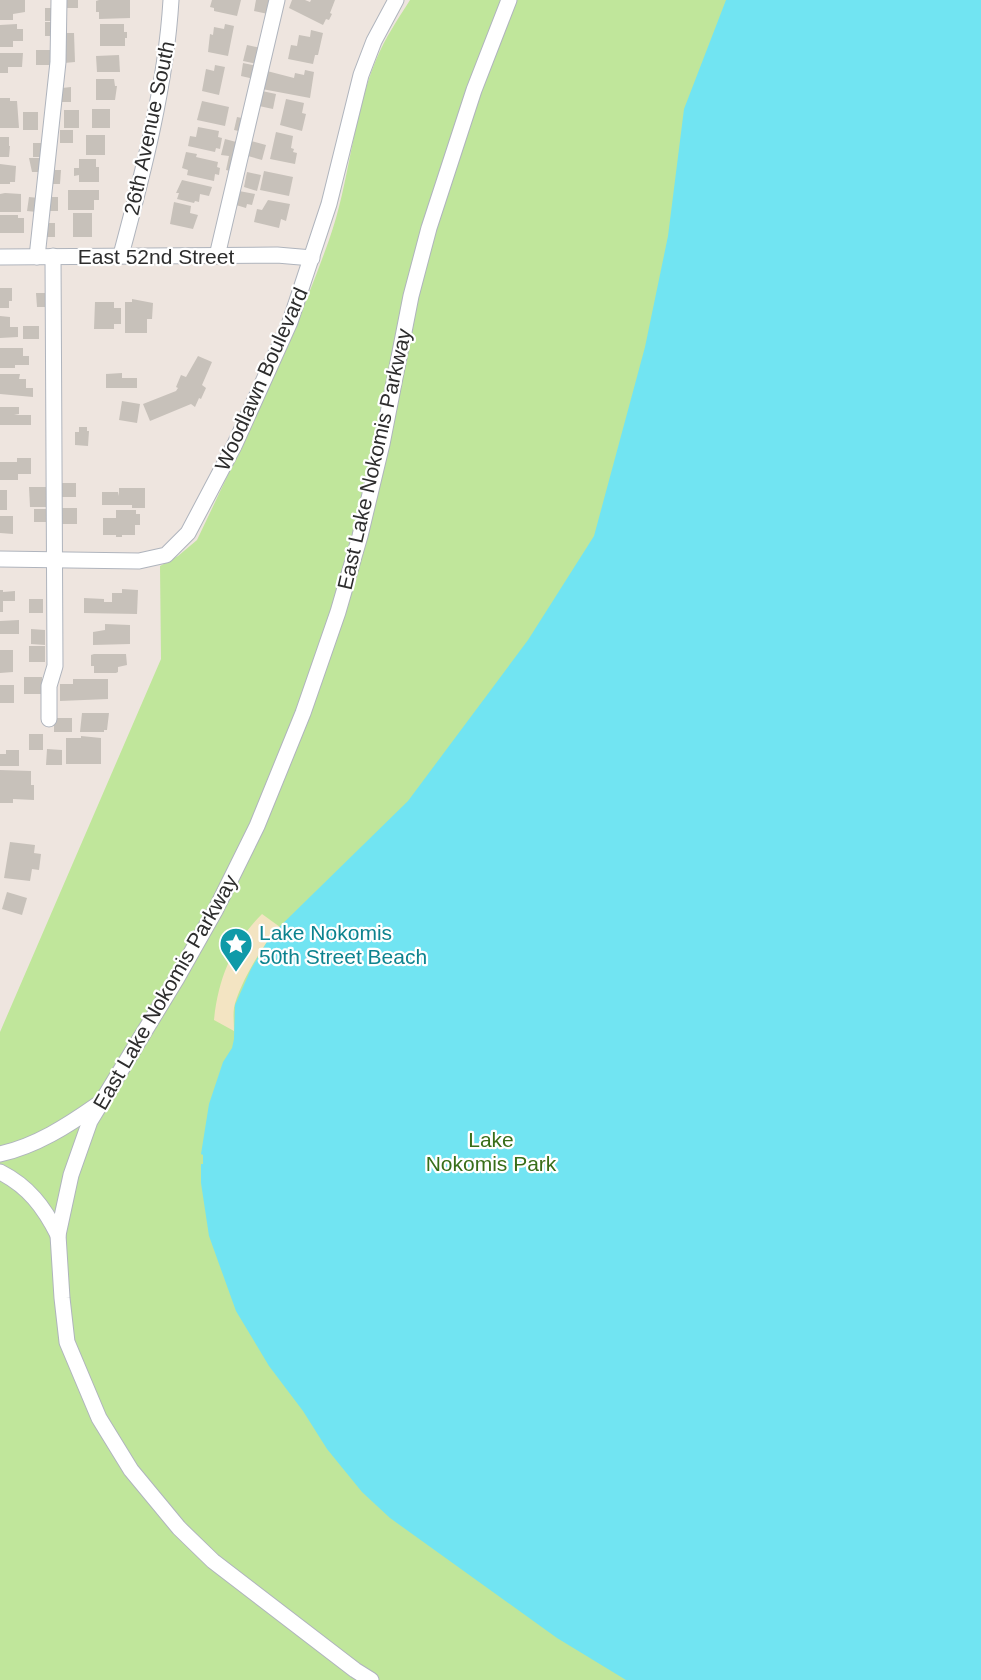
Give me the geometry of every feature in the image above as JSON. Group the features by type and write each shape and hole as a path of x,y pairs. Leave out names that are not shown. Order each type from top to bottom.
{"street":[{"path":"37,257 57,72 59,0"},
{"name":"26th Avenue South","path":"121,255 161,81 169,33 171,0"},
{"path":"217,256 277,0"},
{"name":"Woodlawn Boulevard","path":"0,560 139,561 165,555 182,541 198,517 290,322 329,204 361,75 374,41 396,0"},
{"name":"East Lake Nokomis Parkway","path":"371,1680 213,1561 179,1528 131,1470 99,1418 67,1342 58,1234 77,1154 87,1127 99,1103 211,919 247,846 294,736 332,629 358,543 382,444 413,287 433,213 474,90 509,0"},
{"name":"East 52nd Street","path":"0,257 277,255 312,258"},
{"path":"49,719 49,686 56,666 53,256"},
{"path":"0,1154 20,1149 47,1136 99,1103"},
{"path":"0,1172 32,1194 58,1234"}],"green space":[{"name":"Lake Nokomis Park","path":"410,0 981,0 981,1680 0,1680 0,1032 161,659 160,566 178,556 197,540 283,355 315,279 336,218 368,82 383,44"}],"sand":[{"name":"Lake Nokomis 50th Street Beach","path":"262,914 280,927 259,953 236,999 234,1031 214,1020 219,990 235,949"}],"water":[{"name":"Lake Nokomis Park","path":"726,0 981,0 981,1680 626,1680 557,1638 390,1518 362,1492 327,1449 303,1411 269,1366 236,1311 209,1236 201,1183 203,1155 201,1154 209,1104 223,1062 232,1048 235,1005 251,969 271,935 408,801 528,640 594,536 645,347 668,236 684,109"}],"building":[{"path":"0,0 25,0 25,12 13,14 13,20 0,20"},
{"path":"64,0 78,0 78,8 64,8"},
{"path":"130,0 130,18 99,19 99,12 96,12 96,1"},
{"path":"212,0 241,0 237,16 214,11 214,8 210,7"},
{"path":"256,0 271,0 268,14 254,11"},
{"path":"292,0 310,2 311,0 335,0 330,13 332,14 323,25 289,8"},
{"path":"45,8 54,8 54,21 45,21"},
{"path":"45,22 54,22 54,36 45,36"},
{"path":"17,24 17,29 23,29 23,41 13,41 13,47 0,47 0,25"},
{"path":"100,24 124,24 124,32 127,32 125,46 100,46"},
{"path":"225,24 234,26 228,56 208,52 210,34 213,35 214,27 224,29"},
{"path":"311,30 323,33 318,55 315,55 313,64 288,59 291,45 297,46 299,35 310,37"},
{"path":"63,33 74,33 75,62 64,63"},
{"path":"247,45 261,48 257,64 243,61"},
{"path":"36,50 54,50 54,65 36,65"},
{"path":"0,53 23,53 22,67 8,67 8,73 0,73"},
{"path":"119,55 120,72 97,72 96,56"},
{"path":"243,63 257,66 254,79 241,76"},
{"path":"215,65 225,67 219,95 202,91 206,69 214,71"},
{"path":"305,70 314,72 310,98 262,89 267,71 294,78 295,73 304,75"},
{"path":"96,79 114,79 115,86 117,86 115,100 96,100"},
{"path":"71,87 71,102 62,102 62,88"},
{"path":"262,91 276,94 273,109 259,106"},
{"path":"0,98 17,101 19,128 0,128"},
{"path":"286,99 304,103 302,113 306,114 302,131 280,125"},
{"path":"202,101 229,107 225,126 197,120"},
{"path":"92,109 110,109 110,128 92,128"},
{"path":"64,110 79,110 79,128 64,128"},
{"path":"23,112 38,112 38,130 23,130"},
{"path":"237,117 246,119 243,132 234,130"},
{"path":"198,127 219,131 218,137 222,138 220,149 216,148 215,152 188,146 190,136 196,137"},
{"path":"60,130 73,130 73,143 60,143"},
{"path":"276,132 293,136 291,148 297,153 295,164 270,159"},
{"path":"86,135 105,135 105,155 86,155"},
{"path":"0,137 9,137 9,157 0,157"},
{"path":"225,139 240,143 235,172 226,170 229,156 221,155"},
{"path":"251,141 266,145 262,160 248,156"},
{"path":"33,143 43,143 43,157 33,157"},
{"path":"186,152 218,162 219,175 215,174 214,181 187,175 188,170 182,168"},
{"path":"29,158 42,158 42,172 32,172"},
{"path":"79,159 96,159 96,167 99,167 99,182 79,182 79,175 74,176 74,168 79,168"},
{"path":"0,164 16,166 15,182 0,184"},
{"path":"52,170 61,170 60,184 52,184"},
{"path":"264,171 293,177 289,196 260,190"},
{"path":"247,172 261,175 257,191 244,187"},
{"path":"182,180 212,187 209,196 200,194 199,202 194,203 177,199 179,193 176,193"},
{"path":"68,190 99,190 99,200 94,200 94,210 68,210"},
{"path":"239,191 255,194 252,205 247,204 246,208 236,205"},
{"path":"0,194 21,194 21,212 0,212"},
{"path":"29,197 39,198 37,212 27,211"},
{"path":"49,197 58,197 58,211 49,211"},
{"path":"268,200 290,204 286,221 281,219 279,228 254,222 257,209 262,210"},
{"path":"174,202 191,206 190,213 198,215 193,229 170,224"},
{"path":"73,213 92,213 92,237 73,237"},
{"path":"0,215 18,215 18,218 24,218 24,233 0,233"},
{"path":"46,223 55,223 55,237 45,237"},
{"path":"0,288 12,288 12,301 9,301 9,308 0,308"},
{"path":"36,293 50,293 50,307 37,307"},
{"path":"132,299 153,303 152,319 147,319 147,333 125,333 125,302 132,302"},
{"path":"95,302 114,302 114,308 121,308 121,324 114,324 114,329 94,329"},
{"path":"0,316 10,317 10,327 18,327 18,337 0,338"},
{"path":"23,326 39,326 39,339 23,339"},
{"path":"0,348 23,348 23,356 29,356 29,365 0,368"},
{"path":"198,356 212,362 202,385 206,388 201,399 199,398 195,407 191,404 150,421 143,404 176,391 181,375 186,377"},
{"path":"122,373 122,378 137,378 137,388 106,388 106,374"},
{"path":"0,374 20,374 19,379 26,379 26,388 33,388 33,397 0,394"},
{"path":"122,401 140,404 137,423 119,420"},
{"path":"0,407 19,407 19,414 14,415 31,415 31,425 0,425"},
{"path":"79,427 87,427 89,431 88,446 75,445 75,432 79,432"},
{"path":"17,458 31,458 31,474 18,474 18,480 0,480 0,462 17,462"},
{"path":"61,483 76,483 76,497 61,497"},
{"path":"29,487 48,487 48,507 30,507"},
{"path":"119,488 145,488 145,508 132,508 132,505 102,505 102,492 118,492 119,496"},
{"path":"0,490 7,490 7,510 0,510"},
{"path":"61,508 77,508 77,524 61,524"},
{"path":"34,509 46,509 47,522 34,522"},
{"path":"116,510 136,510 136,514 140,514 140,525 135,525 135,535 116,537 116,535 103,535 103,518 116,518"},
{"path":"0,516 13,516 13,534 0,533"},
{"path":"122,589 138,590 137,614 84,613 84,598 104,599 104,602 112,602 112,593 122,593"},
{"path":"0,590 15,591 15,601 3,601 3,612 0,612"},
{"path":"29,599 43,599 43,613 29,613"},
{"path":"19,620 19,634 0,634 0,621"},
{"path":"105,624 130,625 130,644 93,645 93,632 105,630"},
{"path":"31,629 45,630 45,645 31,644"},
{"path":"29,646 45,646 45,662 29,662"},
{"path":"0,650 13,650 13,672 0,673"},
{"path":"126,654 127,665 118,667 116,673 94,673 94,666 91,666 91,655"},
{"path":"24,677 42,677 42,694 24,694"},
{"path":"73,679 108,679 108,699 60,701 60,684 73,684"},
{"path":"0,685 14,685 14,703 0,703"},
{"path":"82,713 109,713 107,730 80,732"},
{"path":"54,718 72,718 72,732 54,732"},
{"path":"29,734 43,734 43,750 29,750"},
{"path":"81,736 101,738 101,764 66,764 66,738 81,738"},
{"path":"47,749 62,750 62,765 46,765"},
{"path":"6,750 19,750 19,766 0,766 0,754 6,754"},
{"path":"0,770 31,771 34,800 13,799 13,803 0,803"},
{"path":"10,842 35,845 34,853 41,854 39,870 32,869 30,881 4,878"},
{"path":"7,892 27,898 22,915 2,909"}],"place":[{"name":"Lake Nokomis 50th Street Beach","path":"236,973"}]}
